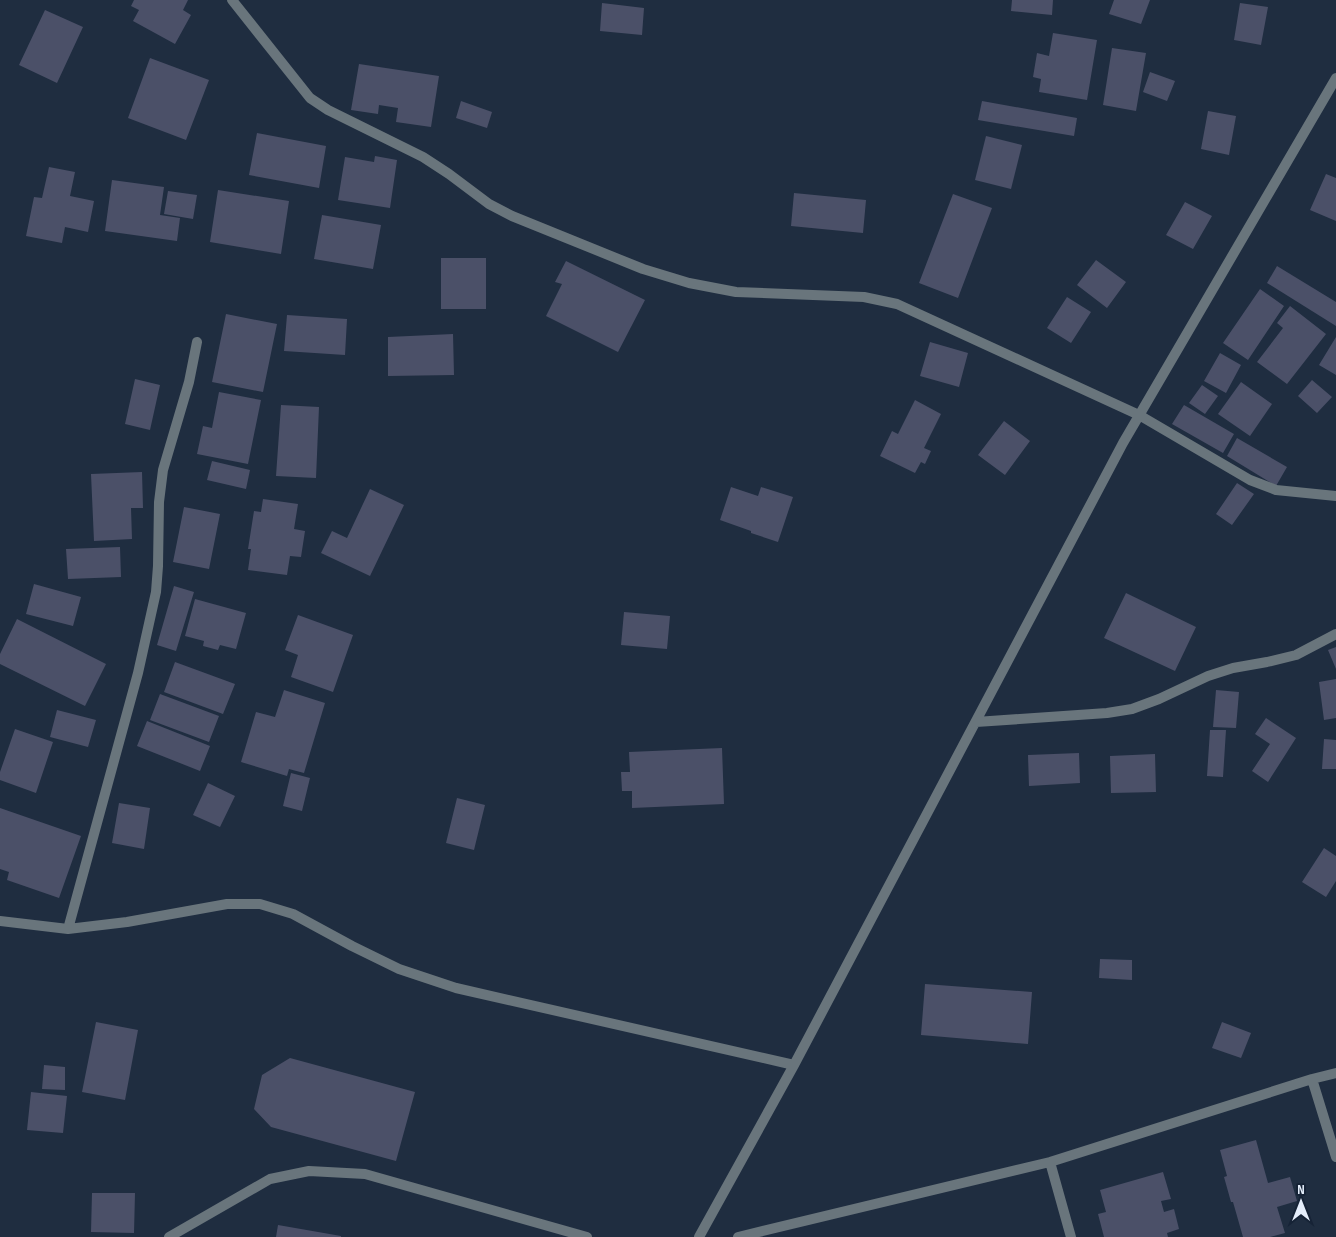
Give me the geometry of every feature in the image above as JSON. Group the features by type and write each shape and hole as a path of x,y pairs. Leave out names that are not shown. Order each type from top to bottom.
{"street":[{"path":"232,0 310,98 328,110 423,157 489,204 512,216 643,269 689,283 736,292 864,297 897,304 1139,415 1250,480 1276,490 1336,496"},
{"path":"699,1237 794,1065 1139,415 1336,78"},
{"path":"68,928 138,673 156,592 162,470 189,382 197,342"},
{"path":"976,722 1107,713 1132,709 1159,699 1208,676 1232,668 1296,655 1336,634"},
{"path":"0,921 68,928 127,922 227,904 260,904 292,914 400,969 456,988 794,1065"},
{"path":"738,1237 1050,1162 1336,1073"},
{"path":"1312,1079 1336,1157"},
{"path":"1050,1162 1071,1237"},
{"path":"169,1237 270,1180 309,1171 365,1174 587,1237"}],"building":[{"path":"134,0 188,0 183,10 191,15 175,44 133,21 139,10 131,6"},
{"path":"1012,0 1053,0 1052,15 1011,11"},
{"path":"1114,0 1150,0 1141,24 1109,14"},
{"path":"602,3 644,8 642,35 600,31"},
{"path":"1240,3 1268,7 1261,45 1234,40"},
{"path":"45,10 83,27 57,83 19,65"},
{"path":"1053,33 1097,40 1087,100 1039,92 1041,79 1033,77 1037,53 1049,56"},
{"path":"1112,48 1146,53 1136,111 1103,105"},
{"path":"150,58 209,80 186,140 128,118"},
{"path":"359,64 439,76 431,127 396,122 398,108 379,105 378,114 351,110"},
{"path":"1150,72 1175,81 1167,101 1143,92"},
{"path":"461,101 492,112 487,128 456,118"},
{"path":"982,101 1077,118 1074,136 978,120"},
{"path":"1208,111 1236,116 1229,155 1201,149"},
{"path":"257,133 326,146 319,188 249,175"},
{"path":"986,136 1022,145 1011,189 975,180"},
{"path":"375,156 397,160 390,208 338,200 345,157 374,162"},
{"path":"49,167 75,172 70,196 94,201 88,232 65,227 62,243 26,236 34,197 42,198"},
{"path":"1326,174 1336,178 1336,221 1310,210"},
{"path":"112,180 164,187 160,215 180,218 177,241 105,231"},
{"path":"218,190 289,201 281,254 210,242"},
{"path":"168,191 197,195 193,219 164,214"},
{"path":"794,193 866,200 863,233 791,226"},
{"path":"953,194 992,208 958,298 919,283"},
{"path":"1185,202 1212,216 1193,249 1166,235"},
{"path":"322,215 381,225 373,269 314,259"},
{"path":"441,258 486,258 486,309 441,309"},
{"path":"1096,260 1126,282 1107,308 1077,285"},
{"path":"566,261 645,300 618,352 546,316 562,284 555,282"},
{"path":"1277,266 1336,302 1336,326 1267,283"},
{"path":"1260,289 1284,306 1248,360 1223,343"},
{"path":"1067,297 1091,312 1071,343 1047,328"},
{"path":"1290,306 1326,334 1287,384 1257,362 1283,328 1277,323"},
{"path":"226,314 277,324 263,392 212,382"},
{"path":"287,315 347,319 345,355 284,351"},
{"path":"453,334 454,375 388,376 388,337"},
{"path":"1336,337 1336,375 1319,365"},
{"path":"930,342 968,353 959,387 920,376"},
{"path":"1220,353 1241,365 1226,393 1204,381"},
{"path":"135,379 160,385 150,430 125,424"},
{"path":"1312,380 1332,397 1317,413 1298,396"},
{"path":"1241,382 1272,404 1250,436 1218,414"},
{"path":"1202,385 1218,396 1205,414 1189,403"},
{"path":"219,392 261,400 248,464 197,454 203,426 212,428"},
{"path":"915,400 941,414 924,448 931,451 925,464 921,462 915,473 880,456 892,431 898,434"},
{"path":"281,405 319,407 316,478 276,476"},
{"path":"1184,405 1234,434 1223,453 1172,424"},
{"path":"1004,421 1030,441 1005,475 978,455"},
{"path":"1237,438 1287,467 1276,486 1227,456"},
{"path":"212,461 250,470 246,489 207,480"},
{"path":"142,472 143,508 131,508 132,539 94,541 91,474"},
{"path":"1237,483 1254,494 1232,525 1216,514"},
{"path":"731,487 758,496 761,487 793,497 778,542 720,520"},
{"path":"370,489 404,505 370,576 321,553 332,531 347,538"},
{"path":"263,499 298,504 294,529 305,531 301,557 290,556 287,575 248,570 251,549 248,549 254,511 261,512"},
{"path":"184,507 220,514 209,569 173,562"},
{"path":"120,547 121,577 68,579 66,549"},
{"path":"34,584 81,597 73,626 26,614"},
{"path":"174,586 194,592 176,651 157,645"},
{"path":"1126,593 1196,627 1175,671 1104,638"},
{"path":"195,599 246,613 236,649 220,645 218,650 203,646 204,641 185,636"},
{"path":"624,612 670,616 667,649 621,645"},
{"path":"298,615 353,635 333,692 291,677 298,655 285,650"},
{"path":"17,619 106,664 85,706 0,664 0,654"},
{"path":"1336,647 1336,669 1328,650"},
{"path":"175,662 235,684 223,714 164,692"},
{"path":"1336,679 1336,718 1324,720 1319,682"},
{"path":"284,690 325,703 304,773 289,769 287,776 241,762 256,712 275,717"},
{"path":"1216,690 1239,692 1236,728 1213,727"},
{"path":"160,694 219,716 209,742 150,720"},
{"path":"57,710 96,720 88,747 50,737"},
{"path":"1266,718 1296,738 1268,782 1252,771 1270,744 1255,734"},
{"path":"147,721 210,746 200,771 137,746"},
{"path":"15,729 53,742 36,793 0,780 0,772"},
{"path":"1210,730 1226,730 1223,777 1207,776"},
{"path":"1324,739 1336,740 1336,769 1322,769"},
{"path":"722,748 724,804 632,808 632,791 622,791 621,772 630,772 629,752"},
{"path":"1079,753 1080,783 1029,786 1028,755"},
{"path":"1155,754 1156,792 1111,793 1110,756"},
{"path":"291,773 310,778 302,811 283,806"},
{"path":"208,783 235,796 220,827 193,815"},
{"path":"457,798 485,805 474,850 446,843"},
{"path":"119,803 150,808 144,849 112,843"},
{"path":"0,808 81,836 59,898 7,880 9,872 0,869"},
{"path":"1324,848 1336,856 1336,881 1326,897 1302,882"},
{"path":"1100,959 1132,960 1132,980 1099,978"},
{"path":"925,984 1032,992 1028,1044 921,1035"},
{"path":"96,1022 138,1030 125,1100 82,1092"},
{"path":"1222,1022 1251,1033 1241,1058 1212,1048"},
{"path":"290,1058 415,1092 396,1161 271,1127 254,1109 262,1075"},
{"path":"44,1065 65,1067 65,1090 42,1089"},
{"path":"31,1092 67,1096 63,1133 27,1130"},
{"path":"1256,1140 1268,1183 1290,1177 1297,1201 1277,1207 1285,1233 1270,1237 1243,1237 1224,1177 1227,1176 1220,1150"},
{"path":"1163,1172 1171,1199 1161,1201 1164,1212 1174,1209 1179,1229 1167,1233 1168,1237 1104,1237 1098,1214 1106,1212 1100,1190"},
{"path":"92,1193 135,1193 134,1233 91,1232"},
{"path":"278,1225 341,1236 341,1237 276,1237"}]}
